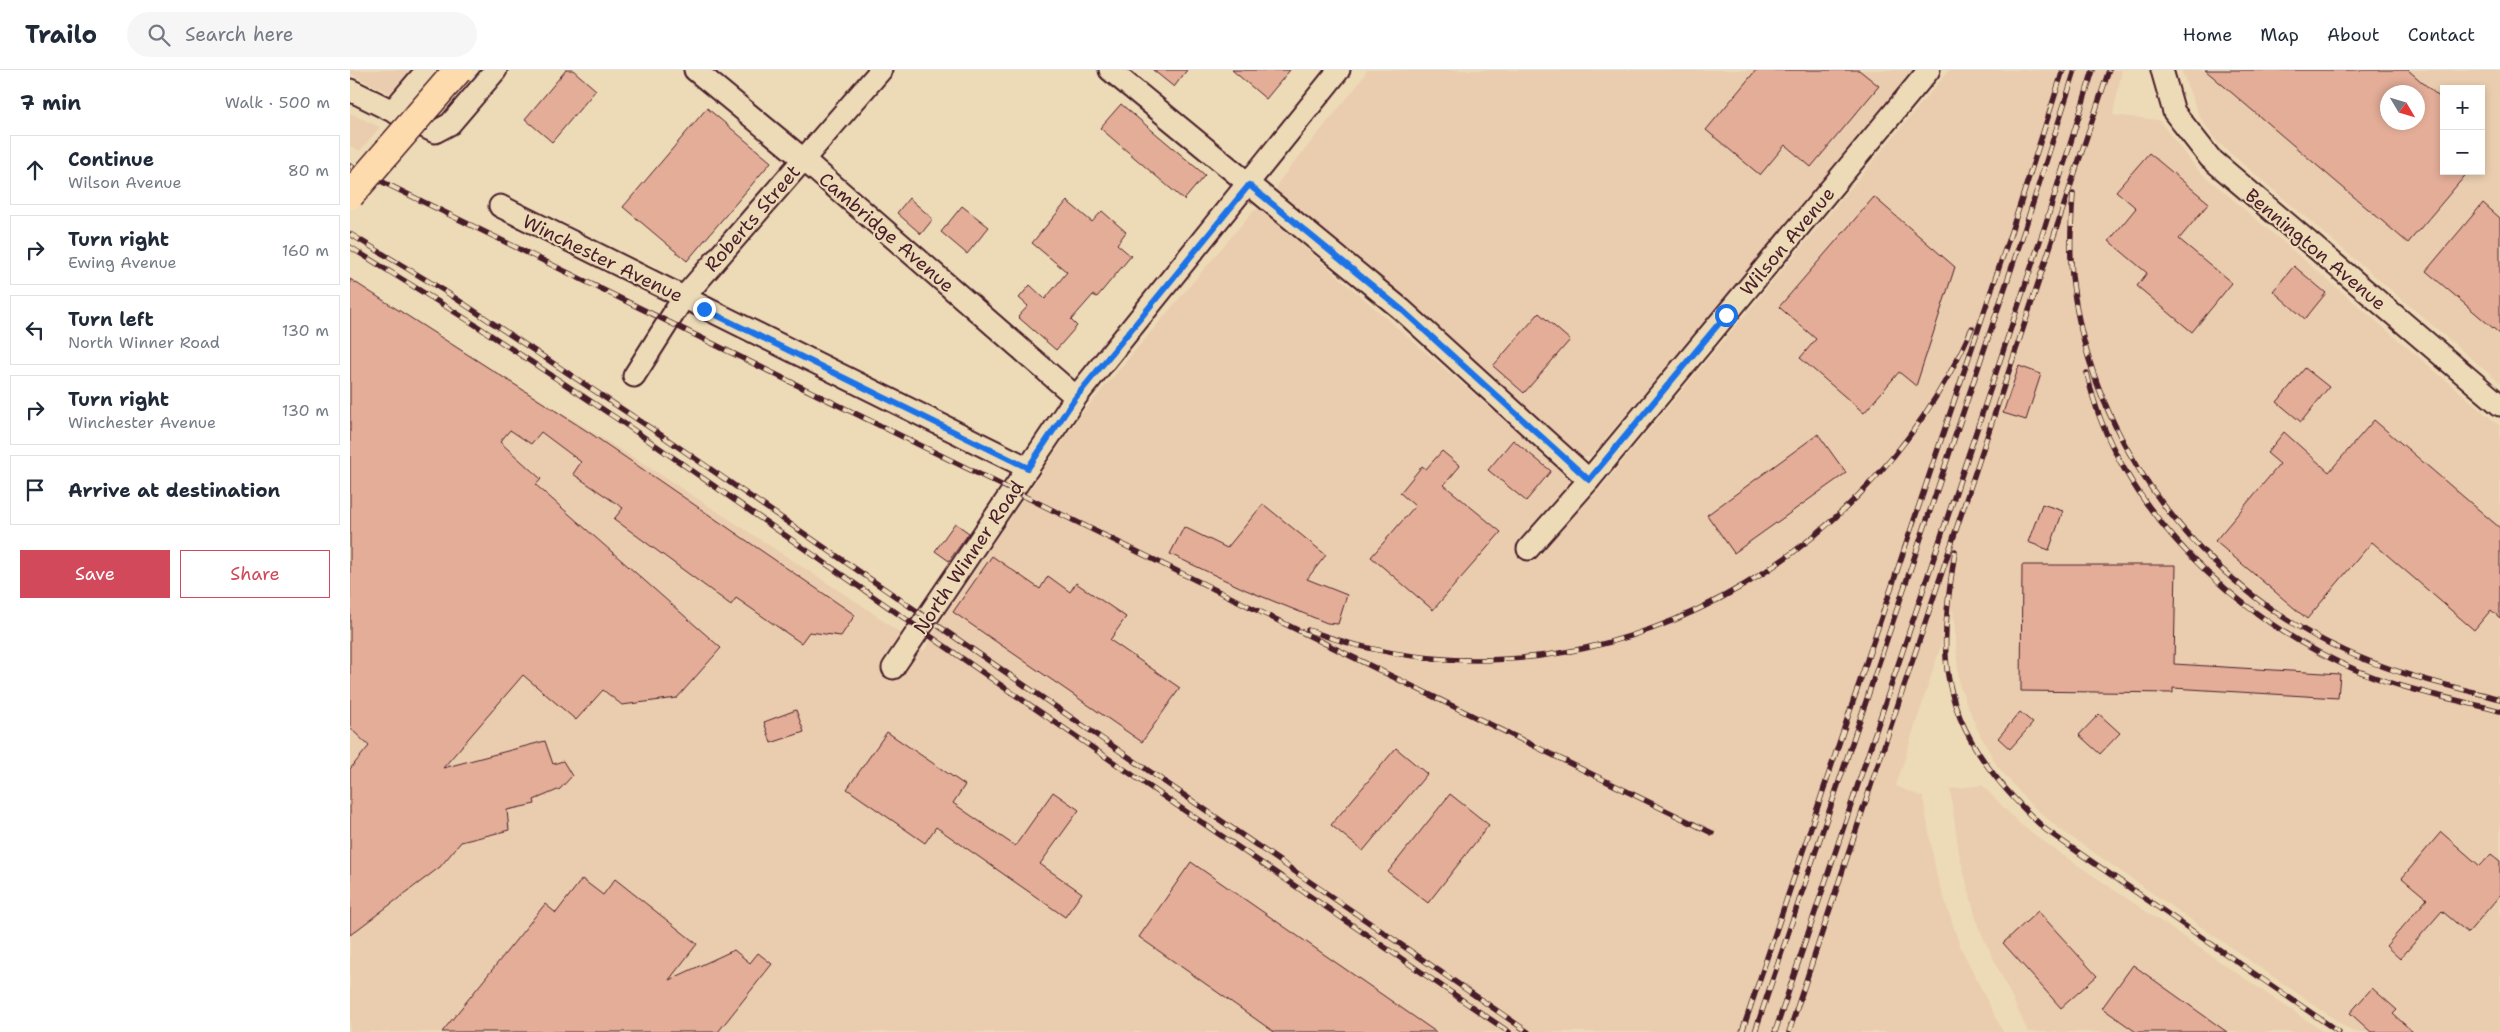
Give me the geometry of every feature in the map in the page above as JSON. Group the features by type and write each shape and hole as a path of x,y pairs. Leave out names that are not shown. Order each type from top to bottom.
{"main road":[{"path":"350,195 458,70"}],"street":[{"path":"392,110 427,70"},
{"path":"350,90 435,132 450,124 496,70"},
{"name":"Cambridge Avenue","path":"695,70 803,159 1076,397"},
{"name":"Roberts Street","path":"634,376 684,297 881,70"},
{"path":"1110,70 1401,309 1589,480"},
{"name":"North Winner Road","path":"894,668 1076,397 1249,185 1339,70"},
{"name":"Wilson Avenue","path":"1528,548 1589,480 1929,70"},
{"name":"Bennington Avenue","path":"2162,70 2174,112 2210,158 2500,405"},
{"name":"Winchester Avenue","path":"500,206 1028,468"}],"shaded area":[{"path":"350,70 414,70 398,89 389,93 350,74"},
{"path":"1367,70 1917,70 1590,457 1583,457 1280,197 1276,191 1279,181 1357,86"},
{"path":"1949,70 2122,70 2113,115 2159,120 2197,169 2500,426 2500,1032 2353,1032 2058,828 2029,803 1997,766 1978,731 1959,685 1953,608 1896,786 1923,797 1936,873 1960,946 2003,1032 350,1032 350,280 658,473 869,610 924,651 945,614 1079,417 1253,211 1259,209 1265,213 1593,497"},
{"path":"2181,70 2500,70 2500,383 2216,141 2199,116"},
{"path":"350,113 380,127 360,151 350,146"},
{"path":"1982,785 2020,824 2057,851 2324,1032 2028,1032 1978,926 1959,854 1950,789"}],"building":[{"path":"566,70 573,70 596,90 552,142 525,119"},
{"path":"1153,70 1187,70 1174,87"},
{"path":"1232,70 1290,70 1266,99"},
{"path":"1756,70 1859,70 1879,86 1811,167 1785,145 1760,175 1706,130"},
{"path":"2205,70 2408,70 2440,98 2440,175 2466,175 2408,243"},
{"path":"1121,104 1205,175 1184,200 1100,128"},
{"path":"707,108 771,162 687,261 623,207"},
{"path":"2149,153 2209,203 2179,239 2232,283 2192,332 2137,286 2147,273 2109,241 2136,208 2116,191"},
{"path":"1874,197 1955,267 1916,386 1899,372 1864,413 1800,358 1816,339 1779,307"},
{"path":"909,198 933,219 921,234 897,213"},
{"path":"1067,201 1092,222 1102,211 1126,232 1117,244 1131,256 1097,297 1093,295 1071,320 1077,326 1056,350 1018,317 1028,306 1019,298 1030,285 1045,299 1067,272 1032,243"},
{"path":"2483,203 2500,218 2500,334 2426,271"},
{"path":"962,206 989,227 967,254 941,232"},
{"path":"2294,266 2326,293 2305,319 2273,291"},
{"path":"350,279 587,431 855,615 841,636 809,632 801,643 736,598 731,605 614,519 623,508 573,474 581,462 541,432 531,444 510,430 500,442 541,479 536,485 721,648 677,698 622,705 603,690 576,720 523,675 443,768 545,741 553,764 563,761 572,776 560,789 534,800 535,804 507,810 509,830 461,842 440,867 350,935 350,769 369,746 350,728"},
{"path":"1539,313 1570,340 1524,393 1493,366"},
{"path":"2019,366 2041,374 2026,420 2003,413"},
{"path":"2305,368 2329,387 2301,422 2277,402"},
{"path":"2374,420 2500,528 2500,618 2491,610 2474,630 2372,542 2307,619 2215,541 2280,464 2267,453 2284,432 2329,472"},
{"path":"1818,434 1846,473 1734,553 1707,515"},
{"path":"1513,440 1551,471 1526,501 1488,470"},
{"path":"1442,451 1460,466 1444,485 1501,532 1433,610 1371,557 1415,506 1400,493 1422,466 1426,469"},
{"path":"1263,504 1326,555 1307,579 1347,595 1338,624 1327,623 1246,590 1170,554 1184,527 1227,548"},
{"path":"2042,504 2063,511 2049,550 2028,542"},
{"path":"955,523 969,533 949,561 935,551"},
{"path":"992,556 1040,589 1048,576 1070,592 1076,583 1126,617 1110,640 1180,688 1142,742 953,612"},
{"path":"2022,565 2176,565 2174,664 2340,674 2338,698 2173,688 2173,693 2021,691"},
{"path":"796,710 804,732 771,743 764,722"},
{"path":"2020,712 2033,723 2010,749 1998,738"},
{"path":"2099,714 2120,733 2100,754 2079,735"},
{"path":"887,732 965,785 953,803 1015,846 1053,792 1079,810 1040,864 1082,893 1065,917 936,827 925,843 847,789"},
{"path":"1396,748 1427,774 1363,851 1331,825"},
{"path":"1450,794 1489,825 1428,903 1388,872"},
{"path":"2441,832 2480,866 2491,854 2500,861 2500,895 2468,933 2442,911 2400,959 2386,946 2427,899 2402,878"},
{"path":"1191,862 1436,1032 1274,1032 1139,937"},
{"path":"582,879 603,895 615,879 697,944 669,980 734,950 750,963 758,953 772,964 718,1032 442,1032 545,904 556,913"},
{"path":"2038,911 2097,976 2061,1008 2003,943"},
{"path":"2133,965 2227,1032 2136,1032 2102,1008"},
{"path":"2372,988 2397,1010 2393,1014 2413,1032 2371,1032 2350,1013"}],"railway":[{"path":"1742,1032 2019,208 2063,70"},
{"path":"1755,1032 2025,228 2075,70"},
{"path":"1775,1032 2045,226 2093,70"},
{"path":"1789,1032 2109,70"},
{"path":"350,166 1712,833"},
{"path":"2073,194 2071,228 2073,284 2084,342 2103,399 2129,452 2162,502 2200,548 2244,588 2292,623 2345,651 2402,673 2500,699"},
{"path":"350,234 443,290 661,435 1528,1032"},
{"path":"350,247 474,324 622,422 1005,688 1509,1032"},
{"path":"1308,630 1408,655 1508,659 1605,643 1698,610 1783,559 1859,495 1923,417 1972,328"},
{"path":"2087,373 2102,422 2124,469 2153,513 2188,554 2228,591 2271,623 2315,650 2361,672 2412,689 2500,711"},
{"path":"1955,551 1946,630 1946,657 1949,683 1956,708 1966,731 1993,774 2046,830 2339,1032"}],"route":[{"path":"704,309 1028,468 1076,397 1249,185 1401,309 1589,480 1726,315"}]}
